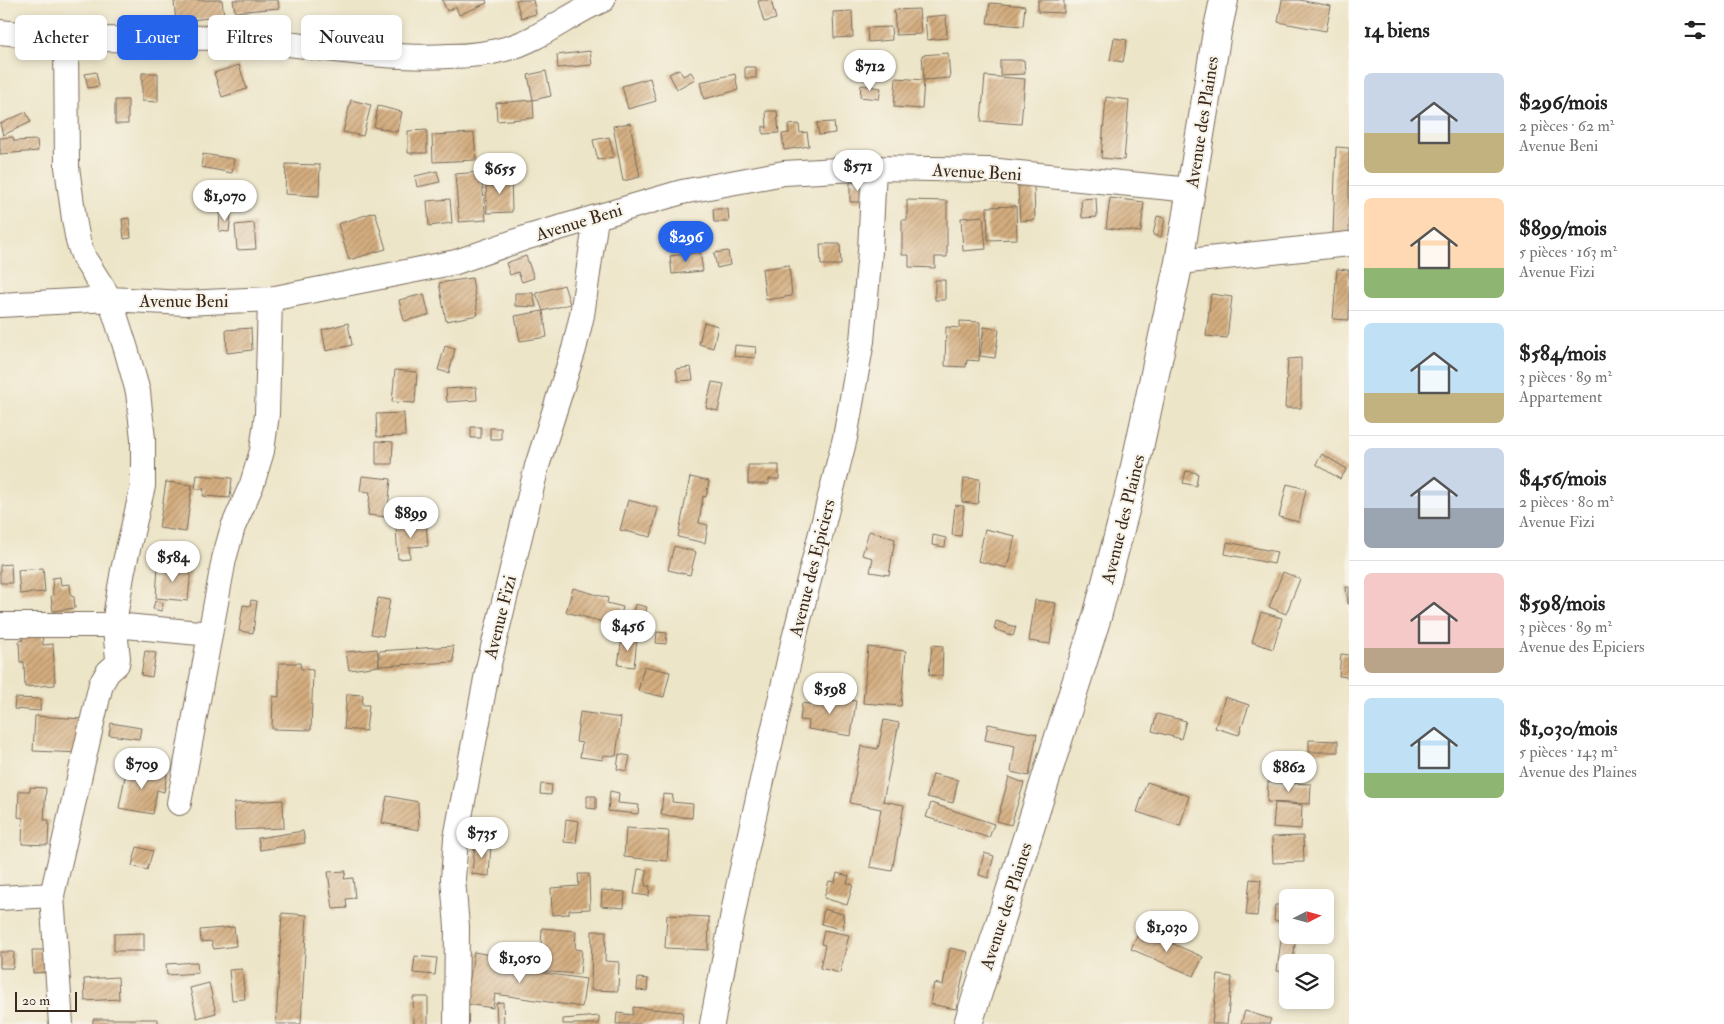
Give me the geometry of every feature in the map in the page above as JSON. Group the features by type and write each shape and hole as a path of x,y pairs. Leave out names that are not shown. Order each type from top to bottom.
{"street":[{"path":"107,38 210,37 380,55 467,56 513,47 603,0"},
{"name":"Avenue des Plaines","path":"968,1024 1104,594 1147,415 1179,262 1224,0"},
{"path":"0,32 15,33"},
{"path":"61,1024 52,895 101,684 108,672 117,664 116,611 142,486 144,453 140,407 134,372 110,299 84,258 78,241 67,167 66,60"},
{"name":"Avenue Beni","path":"0,305 110,299 185,303 270,298 456,262 528,237 682,192 784,173 874,168 989,170 1191,190"},
{"name":"Avenue des Epiciers","path":"712,1024 738,887 793,643 845,438 862,341 870,251 874,168"},
{"name":"Avenue Fizi","path":"456,1024 456,926 453,879 456,838 488,668 537,466 574,349 582,315 596,218"},
{"path":"1179,262 1349,244"},
{"path":"179,803 224,559 233,527 252,484 262,451 268,414 270,298"},
{"path":"0,625 115,625 210,634"},
{"path":"0,898 52,895"}],"building":[{"path":"222,0 224,15 208,15 208,18 198,19 198,15 175,15 174,2"},
{"path":"233,0 278,0 279,8 235,12"},
{"path":"442,0 486,0 487,3 459,15 456,7 447,11"},
{"path":"516,0 533,0 536,14 521,18"},
{"path":"771,0 776,19 764,22 758,1"},
{"path":"1038,0 1064,0 1064,13 1038,12"},
{"path":"1282,0 1299,0 1331,6 1326,31 1278,22"},
{"path":"990,3 1025,6 1023,26 987,23"},
{"path":"919,9 921,34 896,35 894,10"},
{"path":"852,11 853,37 834,38 833,12"},
{"path":"946,15 947,38 927,40 925,17"},
{"path":"891,27 892,40 868,42 867,28"},
{"path":"1114,38 1127,40 1123,62 1110,60"},
{"path":"590,51 592,65 558,68 557,55"},
{"path":"948,53 950,78 924,80 922,55"},
{"path":"1000,60 1024,60 1025,74 1000,75"},
{"path":"239,65 247,89 222,97 214,73"},
{"path":"745,67 756,67 756,78 745,78"},
{"path":"679,69 683,76 691,72 695,79 677,89 669,74"},
{"path":"546,71 551,96 533,100 528,75"},
{"path":"96,72 99,86 88,88 85,74"},
{"path":"142,73 158,73 158,102 142,101"},
{"path":"735,74 738,90 704,99 700,82"},
{"path":"985,76 1025,79 1021,124 981,121"},
{"path":"650,78 656,101 628,109 622,86"},
{"path":"896,78 924,80 922,109 894,107"},
{"path":"861,85 881,88 879,99 860,97"},
{"path":"1106,97 1129,100 1124,160 1101,158"},
{"path":"115,100 128,100 128,124 115,124"},
{"path":"351,100 371,105 363,136 343,132"},
{"path":"533,100 534,118 497,121 496,103"},
{"path":"378,106 402,112 397,132 374,127"},
{"path":"766,111 777,111 779,133 763,134 763,126 767,128"},
{"path":"26,112 31,122 3,135 0,124"},
{"path":"834,122 835,133 819,135 817,123"},
{"path":"630,123 640,177 623,181 613,126"},
{"path":"799,124 800,133 807,132 809,146 784,150 782,134 789,133 788,125"},
{"path":"427,130 427,153 408,153 408,131"},
{"path":"474,133 476,160 433,162 432,135"},
{"path":"13,137 14,141 37,140 38,151 0,154 0,138"},
{"path":"609,137 614,157 598,160 593,140"},
{"path":"1336,147 1349,148 1349,235 1333,234"},
{"path":"203,154 234,159 232,173 201,167"},
{"path":"286,164 320,165 319,196 285,194"},
{"path":"437,171 440,182 417,187 415,176"},
{"path":"481,172 486,220 459,222 455,174"},
{"path":"511,174 512,212 487,213 486,186 495,186 495,175"},
{"path":"850,182 867,183 866,202 850,202"},
{"path":"1034,185 1035,220 1020,221 1018,186"},
{"path":"1096,198 1097,217 1082,218 1081,199"},
{"path":"1110,198 1144,202 1141,232 1106,228"},
{"path":"450,199 452,223 429,226 427,201"},
{"path":"907,200 947,201 947,257 935,257 935,268 909,267 909,255 902,255 902,220 907,220"},
{"path":"1016,206 1017,239 988,240 987,207"},
{"path":"713,209 728,209 729,222 714,222"},
{"path":"220,212 231,213 229,232 219,231"},
{"path":"375,212 386,249 349,260 338,224"},
{"path":"983,216 986,249 963,251 961,218"},
{"path":"1157,216 1165,218 1161,237 1153,235"},
{"path":"129,218 131,238 124,239 122,219"},
{"path":"254,223 256,249 237,250 235,225"},
{"path":"820,244 840,244 841,265 821,265"},
{"path":"728,251 730,265 717,268 714,253"},
{"path":"700,252 703,271 672,274 670,256"},
{"path":"526,256 534,278 522,282 518,272 510,275 506,263"},
{"path":"789,265 792,296 766,300 762,269"},
{"path":"1337,269 1349,270 1349,320 1333,319"},
{"path":"472,278 478,315 446,321 439,283"},
{"path":"935,280 945,280 945,300 935,300"},
{"path":"564,285 570,304 543,311 536,293"},
{"path":"515,293 533,293 536,307 515,306"},
{"path":"424,294 429,315 404,321 399,300"},
{"path":"1211,294 1232,297 1227,338 1206,336"},
{"path":"543,311 547,337 520,341 515,316"},
{"path":"960,321 980,322 979,361 967,360 966,367 945,366 946,327 960,328"},
{"path":"704,322 718,326 713,348 699,344"},
{"path":"348,323 352,345 326,351 322,330"},
{"path":"984,327 999,329 995,358 980,356"},
{"path":"251,328 252,350 227,353 226,330"},
{"path":"735,345 756,347 755,358 734,356"},
{"path":"445,346 455,349 449,373 438,370"},
{"path":"1301,358 1301,408 1285,408 1288,359"},
{"path":"691,367 693,380 678,381 676,369"},
{"path":"395,370 417,372 415,403 392,402"},
{"path":"712,382 724,384 718,411 706,408"},
{"path":"476,387 477,400 447,402 446,389"},
{"path":"404,413 405,436 377,437 376,414"},
{"path":"471,427 481,427 481,438 471,438"},
{"path":"490,428 501,428 501,439 490,439"},
{"path":"376,441 393,442 392,464 376,464"},
{"path":"1322,454 1347,469 1340,479 1316,464"},
{"path":"748,465 779,465 779,479 769,479 769,484 748,484"},
{"path":"1186,471 1198,473 1196,486 1183,483"},
{"path":"197,475 232,478 230,498 203,496 204,489 195,489"},
{"path":"362,476 391,479 387,517 368,515 370,492 360,491"},
{"path":"690,477 709,481 706,497 703,496 699,523 708,525 705,543 678,537"},
{"path":"964,478 980,479 978,504 962,502"},
{"path":"166,482 192,485 186,532 159,528"},
{"path":"1287,484 1306,489 1299,522 1279,517"},
{"path":"628,500 658,508 651,537 620,530"},
{"path":"955,505 964,506 961,536 952,535"},
{"path":"426,524 428,546 409,547 410,558 398,559 396,527"},
{"path":"985,529 1015,536 1007,568 978,561"},
{"path":"869,531 895,539 889,575 870,572 873,558 862,555"},
{"path":"933,535 946,538 945,547 932,545"},
{"path":"1227,542 1277,552 1274,564 1225,554"},
{"path":"674,546 696,552 690,575 668,570"},
{"path":"11,564 12,583 0,583 0,565"},
{"path":"158,565 191,568 188,601 156,598"},
{"path":"43,568 45,592 20,594 18,570"},
{"path":"1283,572 1300,579 1286,614 1269,607"},
{"path":"60,577 61,585 70,584 75,608 53,611 51,596 53,595 52,578"},
{"path":"1346,587 1349,587 1349,604 1348,604"},
{"path":"573,588 608,598 607,603 623,607 618,626 566,612"},
{"path":"378,598 390,600 383,636 371,634"},
{"path":"251,600 257,601 253,633 239,631 243,605 250,606"},
{"path":"1035,600 1056,603 1050,644 1029,641"},
{"path":"155,601 163,603 162,611 153,609"},
{"path":"635,604 647,607 642,628 630,625"},
{"path":"1261,612 1282,618 1273,649 1252,642"},
{"path":"996,621 1016,627 1013,636 994,629"},
{"path":"42,629 43,645 53,644 55,685 25,687 24,662 20,662 19,641 23,640 22,630"},
{"path":"657,632 667,633 666,644 656,643"},
{"path":"622,637 637,639 634,667 618,665"},
{"path":"932,645 943,646 942,676 929,675"},
{"path":"453,646 454,662 379,666 379,651"},
{"path":"868,647 906,651 901,706 863,703"},
{"path":"377,649 379,666 349,670 346,652"},
{"path":"145,651 156,653 152,677 141,675"},
{"path":"1341,654 1349,655 1349,677 1339,676"},
{"path":"279,663 300,663 301,669 313,670 311,730 272,729 273,696 279,697"},
{"path":"644,666 670,672 664,697 638,691"},
{"path":"347,694 363,695 362,705 369,705 366,731 344,729"},
{"path":"815,695 856,701 851,736 808,729 809,721 800,720 802,703 814,705"},
{"path":"1225,697 1249,705 1239,735 1215,728"},
{"path":"15,698 41,699 40,711 14,709"},
{"path":"580,712 621,718 616,756 604,755 603,760 580,757 582,743 576,742"},
{"path":"1157,714 1186,721 1181,739 1152,731"},
{"path":"35,716 84,719 82,753 33,751"},
{"path":"884,720 899,723 883,801 904,805 892,871 870,867 881,809 850,803 861,746 878,749"},
{"path":"111,723 141,728 139,739 109,735"},
{"path":"988,724 1037,734 1029,776 1011,772 1015,746 985,740"},
{"path":"1309,740 1338,741 1338,752 1309,752"},
{"path":"619,754 630,756 627,771 617,769"},
{"path":"127,766 167,774 164,792 157,790 153,814 119,808"},
{"path":"933,774 958,780 953,803 927,797"},
{"path":"1009,777 1024,783 1011,825 997,821"},
{"path":"1147,782 1189,796 1180,826 1137,812"},
{"path":"1268,782 1311,784 1310,804 1267,802"},
{"path":"541,784 552,785 551,795 540,794"},
{"path":"30,787 46,788 44,820 49,820 48,845 22,844 23,818 18,817 19,791 30,791"},
{"path":"610,791 619,793 618,803 639,805 638,814 608,811"},
{"path":"663,794 673,795 672,802 693,804 692,818 661,815"},
{"path":"387,796 418,802 419,830 382,823"},
{"path":"587,796 596,796 596,809 587,808"},
{"path":"283,800 284,828 235,830 234,803"},
{"path":"931,803 994,824 989,838 926,817"},
{"path":"1275,803 1302,805 1301,829 1273,827"},
{"path":"566,819 579,821 576,843 564,842"},
{"path":"626,828 669,831 667,861 624,857"},
{"path":"303,831 305,843 260,850 258,838"},
{"path":"1303,836 1304,862 1273,863 1272,837"},
{"path":"475,842 491,844 489,876 472,874"},
{"path":"137,847 153,851 147,870 132,866"},
{"path":"984,853 994,856 988,878 979,875"},
{"path":"638,869 647,870 645,886 650,886 649,896 634,894"},
{"path":"346,871 344,879 353,878 355,898 346,899 347,908 333,909 328,872"},
{"path":"837,873 849,876 847,883 853,885 847,905 824,898 829,881 835,882"},
{"path":"578,874 589,874 590,909 569,910 569,914 552,915 551,888 579,886"},
{"path":"1250,879 1261,880 1257,916 1246,915"},
{"path":"602,890 625,892 624,908 601,906"},
{"path":"1275,905 1279,905 1279,921 1274,921"},
{"path":"824,909 843,914 844,930 821,924"},
{"path":"282,913 307,915 301,1024 276,1024"},
{"path":"667,915 709,917 708,950 665,948"},
{"path":"234,927 236,946 214,949 211,941 201,942 200,930"},
{"path":"542,928 576,931 575,949 582,950 580,974 535,971 536,946 541,947"},
{"path":"1140,929 1203,957 1194,976 1131,949"},
{"path":"824,930 849,935 840,973 820,968 825,945 821,944"},
{"path":"592,931 606,931 605,961 619,962 618,991 591,990"},
{"path":"144,933 144,951 114,951 114,934"},
{"path":"1280,944 1295,944 1294,954 1279,954"},
{"path":"950,948 968,952 956,1009 930,1004 934,983 943,985"},
{"path":"32,950 52,950 53,972 33,973"},
{"path":"0,952 14,952 13,968 0,968"},
{"path":"474,952 502,957 501,967 586,979 582,1007 495,994 493,1008 466,1004"},
{"path":"1279,955 1279,971 1277,971"},
{"path":"415,956 437,958 435,975 413,973"},
{"path":"197,962 198,973 167,975 166,964"},
{"path":"242,969 245,999 232,1000 229,970"},
{"path":"1218,975 1232,977 1227,1024 1212,1024"},
{"path":"118,977 119,999 85,1001 84,979"},
{"path":"638,978 648,979 647,991 637,990"},
{"path":"209,983 216,1013 197,1018 190,988"},
{"path":"413,997 428,997 428,1024 414,1024"},
{"path":"503,1002 504,1024 497,1024 496,1003"},
{"path":"633,1007 683,1012 682,1024 616,1024 617,1013 633,1015"},
{"path":"1245,1011 1271,1019 1269,1024 1241,1024"},
{"path":"599,1016 599,1024 563,1024 563,1019"},
{"path":"93,1019 158,1019 158,1024 93,1024"}]}
